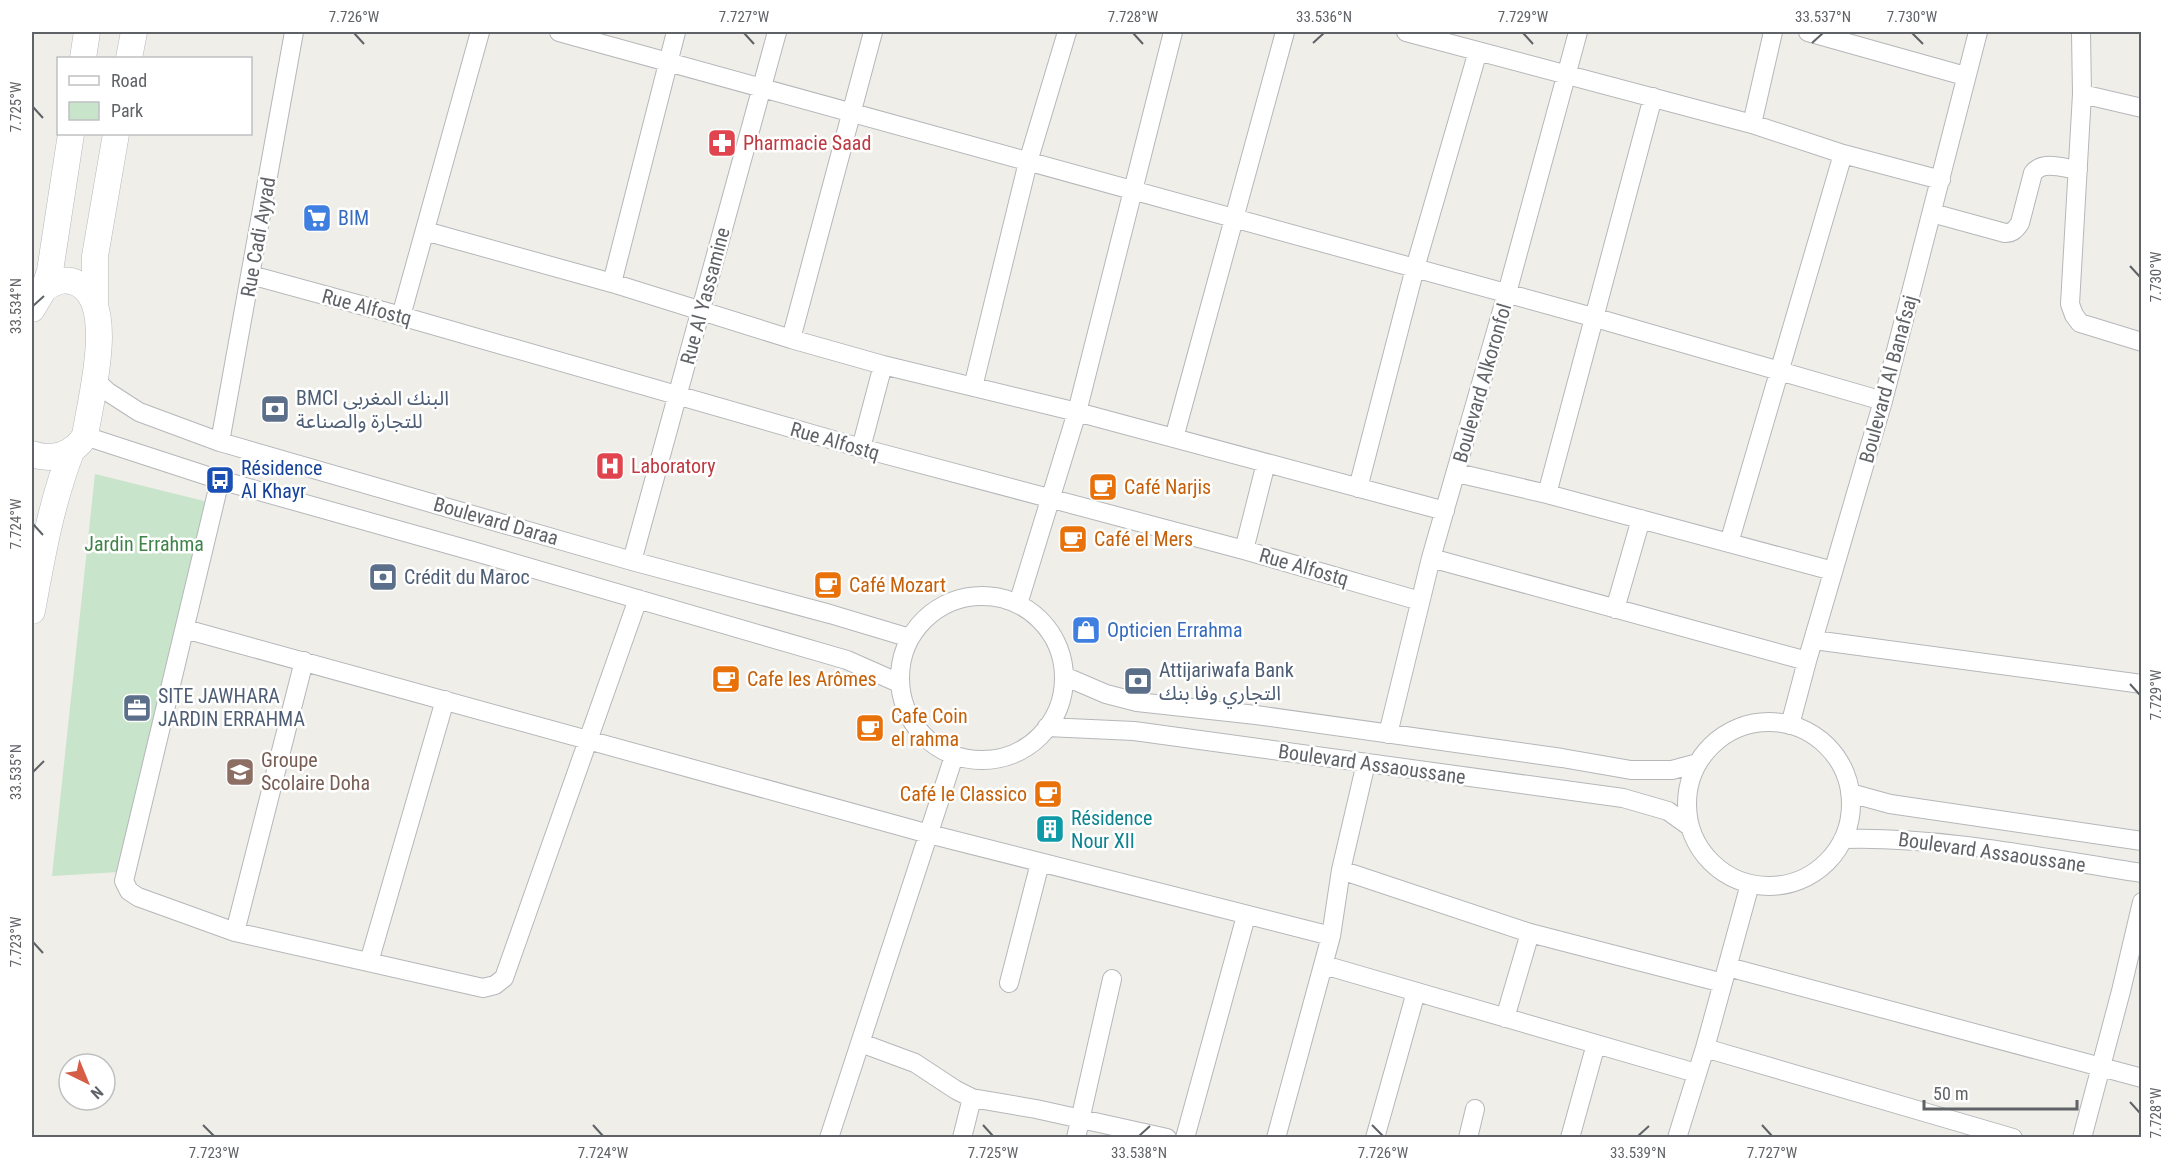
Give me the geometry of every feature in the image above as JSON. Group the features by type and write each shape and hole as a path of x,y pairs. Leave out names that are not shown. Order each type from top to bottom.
{"main road":[{"path":"82,57 87,32"},
{"path":"129,57 134,32"},
{"path":"38,299 54,253 71,135"},
{"path":"32,611 50,517 78,444 94,379 100,332 95,305 95,256 116,135"},
{"path":"38,299 58,281 75,282 88,291 95,305"},
{"path":"32,454 41,457 57,457 78,444"}],"street":[{"name":"Rue Cadi Ayyad","path":"220,442 294,32"},
{"path":"401,316 480,32"},
{"path":"560,32 1507,293 1883,401"},
{"path":"612,283 676,32"},
{"name":"Rue Al Yassamine","path":"632,561 777,32"},
{"path":"791,339 873,32"},
{"path":"973,387 1028,162 1067,32"},
{"path":"1018,604 1077,412 1173,32"},
{"path":"1174,438 1284,32"},
{"path":"1406,32 1752,124 1843,154 1941,180"},
{"name":"Boulevard Alkoronfol","path":"1388,734 1431,558 1457,473 1578,32"},
{"path":"1752,124 1773,32"},
{"path":"1809,32 1965,76"},
{"name":"Boulevard Al Banafsaj","path":"1790,725 1883,401 1978,32"},
{"path":"2081,32 2082,94 2070,304 2080,323 2142,342"},
{"path":"1358,488 1415,268 1478,51"},
{"path":"2082,94 2142,108"},
{"path":"1547,494 1596,318 1653,98"},
{"path":"1729,543 1843,154"},
{"path":"1932,213 2005,234 2010,233 2016,230 2020,223 2033,173 2037,167 2044,165 2078,170"},
{"path":"425,231 612,283 883,365 1077,412 1444,512"},
{"name":"Rue Alfostq","path":"251,275 861,448 1244,550 1420,601"},
{"path":"861,448 883,365"},
{"name":"Boulevard Daraa","path":"94,379 116,398 139,412 220,442 632,561 910,638"},
{"name":"Boulevard Daraa","path":"78,444 220,480 638,598 847,660 899,683"},
{"path":"1244,550 1266,463"},
{"path":"1457,473 1547,494 1833,571"},
{"path":"220,480 124,880 129,891 138,897 235,932 483,988 495,985 504,978 638,598"},
{"path":"1615,609 1641,519"},
{"path":"1431,558 1807,661"},
{"path":"987,596 1006,599 1018,604 1031,612 1051,633 1058,647 1064,676 1063,694 1057,712 1036,740 1022,750 1005,757 988,760 971,760 954,756 926,740 915,728 907,714 899,683 903,655 910,638 932,613 954,600 987,596"},
{"path":"185,629 929,834 1331,936"},
{"path":"1814,640 2142,684"},
{"path":"235,932 304,661"},
{"name":"Boulevard Assaoussane","path":"1064,676 1106,694 1137,702 1388,734 1631,770 1672,770 1698,763"},
{"path":"369,962 445,700"},
{"path":"1773,722 1790,725 1808,732 1824,743 1836,758 1845,775 1850,793 1850,816 1843,838 1825,863 1801,879 1772,886 1750,884 1730,876 1712,863 1702,852 1689,826 1687,795 1698,763 1709,748 1722,737 1738,728 1755,723 1773,722"},
{"name":"Boulevard Assaoussane","path":"1047,727 1134,731 1623,798 1668,811 1689,826"},
{"path":"829,1137 954,756"},
{"path":"1276,1137 1331,936 1341,870 1366,763"},
{"name":"Boulevard Assaoussane","path":"1850,793 1901,806 2142,842"},
{"name":"Boulevard Assaoussane","path":"1843,838 1885,838 1971,848 2142,873"},
{"path":"1009,983 1040,863"},
{"path":"1341,870 1530,933 1725,975 2142,1078"},
{"path":"1677,1137 1705,1048 1750,884"},
{"path":"2082,1137 2142,902"},
{"path":"1185,1137 1246,916"},
{"path":"1506,1018 1530,933"},
{"path":"1324,965 1696,1073"},
{"path":"1078,1129 1113,979"},
{"path":"1375,1137 1416,992"},
{"path":"861,1043 915,1063 972,1098 1036,1109 1078,1129 1167,1137"},
{"path":"1570,1137 1596,1044"},
{"path":"1705,1048 1984,1134 2013,1137"},
{"path":"962,1137 972,1098"},
{"path":"1468,1137 1475,1109"}],"green space":[{"name":"Jardin Errahma","path":"95,474 212,503 119,872 52,876"}],"place":[{"name":"Pharmacie Saad","path":"722,143"},
{"name":"BIM","path":"317,218"},
{"name":"BMCI البنك المغربي للتجارة والصناعة","path":"275,409"},
{"name":"Laboratory","path":"610,466"},
{"name":"Résidence Al Khayr","path":"220,480"},
{"name":"Café Narjis","path":"1103,487"},
{"name":"Café el Mers","path":"1073,539"},
{"name":"Crédit du Maroc","path":"383,577"},
{"name":"Café Mozart","path":"828,585"},
{"name":"Opticien Errahma","path":"1086,630"},
{"name":"Cafe les Arômes","path":"726,679"},
{"name":"Attijariwafa Bank التجاري وفا بنك","path":"1138,681"},
{"name":"SITE JAWHARA JARDIN ERRAHMA","path":"137,708"},
{"name":"Cafe Coin el rahma","path":"870,728"},
{"name":"Groupe Scolaire Doha","path":"240,772"},
{"name":"Café le Classico","path":"1048,794"},
{"name":"Résidence Nour XII","path":"1050,829"}]}
